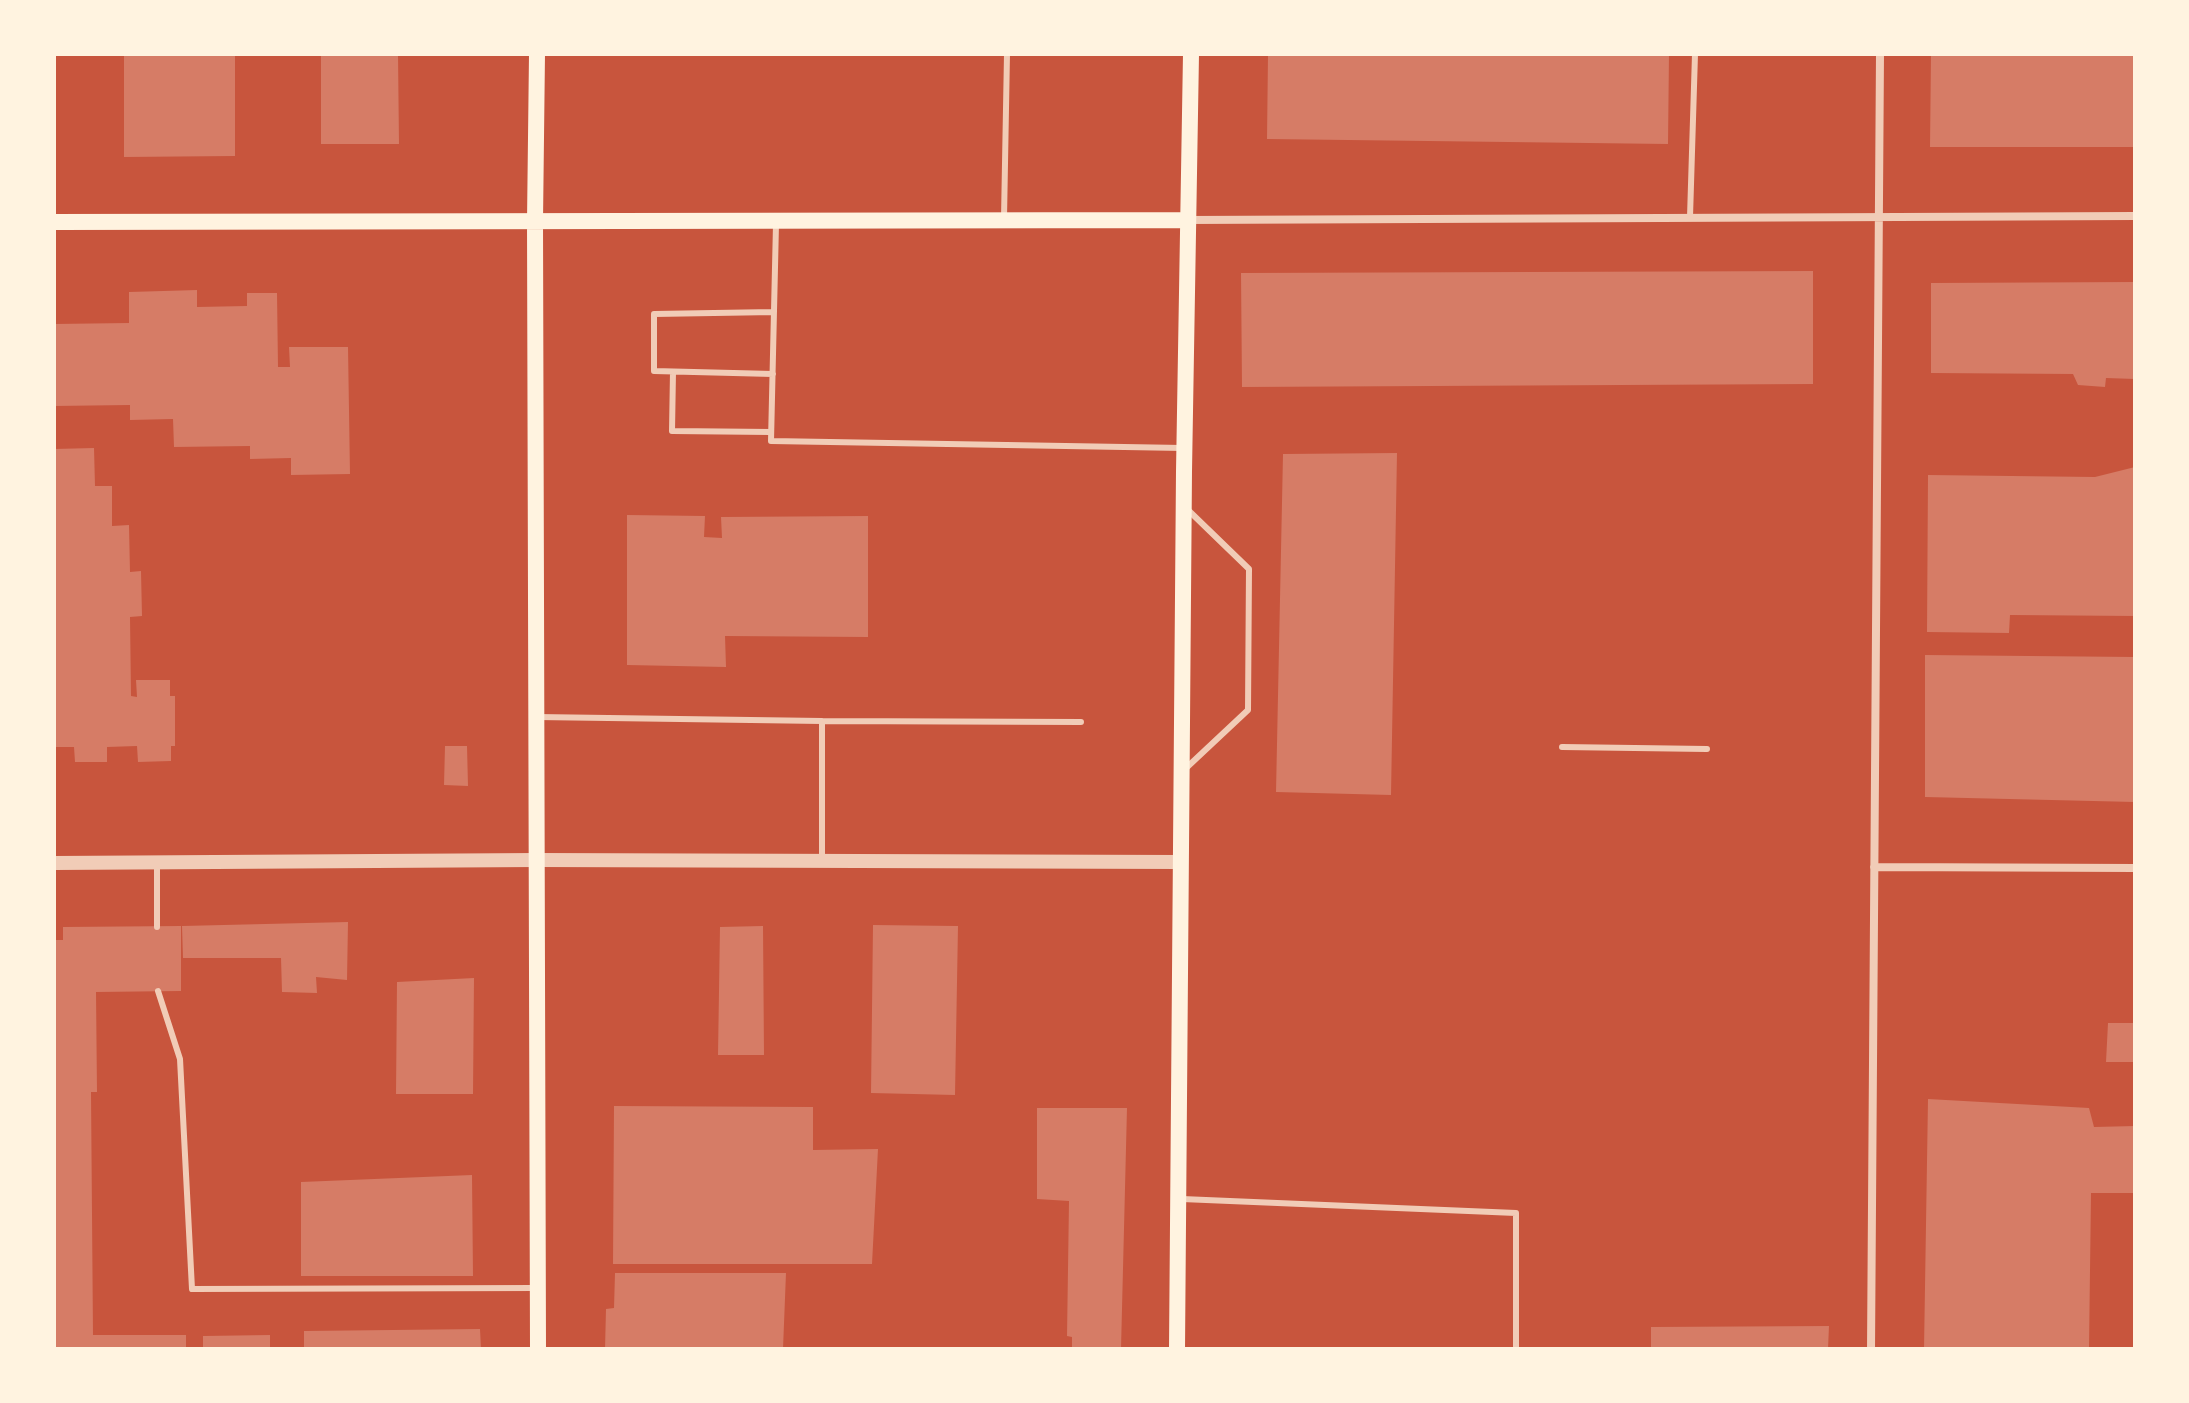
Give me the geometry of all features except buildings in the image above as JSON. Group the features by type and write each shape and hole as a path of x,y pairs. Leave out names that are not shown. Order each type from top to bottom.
{"main road":[{"path":"537,54 538,1349"},
{"path":"1177,1349 1186,220 1191,54"},
{"path":"54,222 1186,220"}],"street":[{"path":"1871,1349 1880,54"},
{"path":"1186,220 2135,216"},
{"path":"54,863 537,860 1180,862"},
{"path":"1874,867 2135,868"}],"lane":[{"path":"1004,220 1007,54"},
{"path":"1690,217 1695,54"},
{"path":"771,436 776,220"},
{"path":"773,374 654,371 654,314 774,312"},
{"path":"673,372 672,431 1184,448"},
{"path":"1181,772 1248,710 1249,569 1184,505"},
{"path":"537,717 1081,722"},
{"path":"822,721 822,860"},
{"path":"1562,747 1707,749"},
{"path":"157,863 157,927"},
{"path":"158,991 180,1059 192,1289 538,1288"},
{"path":"1178,1199 1516,1213 1516,1349"}]}
